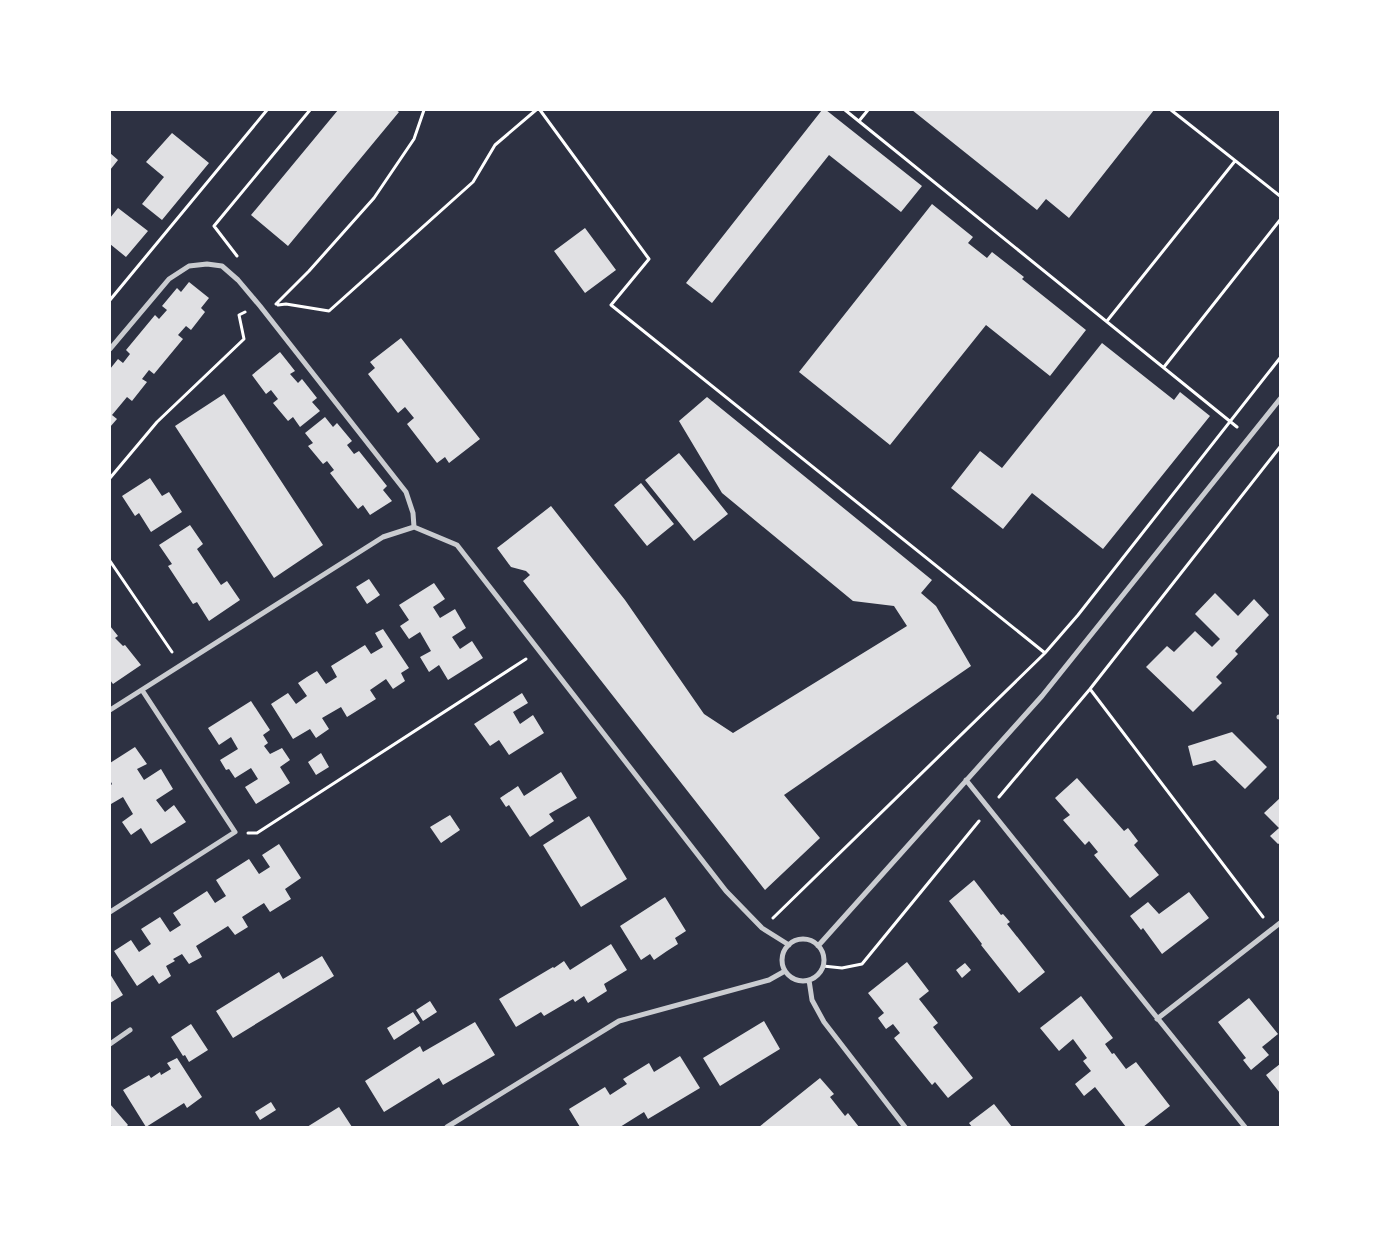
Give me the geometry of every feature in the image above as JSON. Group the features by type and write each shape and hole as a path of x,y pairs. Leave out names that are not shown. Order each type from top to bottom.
{"street":[{"path":"110,349 168,279 189,266 207,264 222,266 238,280 260,306 406,492 413,513 414,527"},
{"path":"818,946 1042,696 1280,399"},
{"path":"110,710 383,537 414,527 457,545 726,891 762,928 789,945"},
{"path":"110,912 235,832 142,690"},
{"path":"966,780 1245,1127"},
{"path":"1157,1019 1280,923"},
{"path":"800,940 807,940 818,946 824,959 820,972 809,980 802,981 795,980 785,971 782,957 789,945 800,940"},
{"path":"447,1127 619,1021 769,980 785,971"},
{"path":"809,980 812,1000 824,1022 905,1127"},
{"path":"110,1044 130,1030"}],"path":[{"path":"110,300 267,110"},
{"path":"242,262 214,226 310,110"},
{"path":"275,305 374,198 414,139 424,110"},
{"path":"275,305 286,304 329,311 473,182 495,145 536,110"},
{"path":"540,110 649,259 612,305 1045,653"},
{"path":"846,110 1249,437"},
{"path":"859,121 868,110"},
{"path":"1171,110 1280,196"},
{"path":"1106,321 1235,161"},
{"path":"1164,367 1280,220"},
{"path":"270,298 275,305"},
{"path":"110,478 157,422 244,339 239,315 260,306"},
{"path":"762,928 1045,653 1078,615 1280,358"},
{"path":"823,966 842,968 862,964 1090,689 1280,447"},
{"path":"110,562 181,665"},
{"path":"235,832 257,833 539,651"},
{"path":"1090,689 1272,929"}],"building":[{"path":"338,110 396,110 399,112 288,246 251,215"},
{"path":"822,110 826,110 922,186 901,212 829,155 712,303 686,283"},
{"path":"912,110 1154,110 1069,218 1046,199 1037,210"},
{"path":"172,133 209,163 162,220 142,204 164,177 146,162"},
{"path":"110,153 118,160 110,170"},
{"path":"932,204 973,237 968,243 987,258 992,252 1024,277 1022,279 1086,330 1050,376 986,325 890,445 799,372"},
{"path":"118,208 148,231 126,257 110,244 110,218"},
{"path":"585,228 616,270 585,293 554,251"},
{"path":"189,282 209,298 201,308 205,312 191,330 186,326 178,335 183,339 154,374 149,370 142,379 147,382 132,401 127,397 112,415 117,419 110,427 110,369 118,359 123,363 130,354 126,350 155,315 159,319 167,310 162,306 177,288 181,292"},
{"path":"401,338 480,439 449,463 445,457 437,463 407,424 414,418 405,407 398,413 368,374 375,368 370,362"},
{"path":"1102,343 1174,400 1180,392 1210,416 1103,549 1032,493 1003,529 951,488 980,451 1002,468"},
{"path":"280,352 295,371 290,374 298,383 302,379 317,398 312,402 320,411 300,427 293,417 288,421 273,403 278,399 271,390 266,394 252,375"},
{"path":"224,394 323,545 274,578 175,426"},
{"path":"707,397 932,580 921,593 936,606 971,666 784,795 820,838 765,890 523,581 530,575 526,571 511,567 497,548 551,506 625,600 704,714 733,733 907,626 894,606 853,601 722,493 679,421"},
{"path":"325,417 333,427 337,423 352,441 347,445 354,454 359,451 387,486 383,490 392,501 370,515 363,505 358,509 330,473 334,470 327,461 323,464 308,446 313,443 305,433"},
{"path":"679,453 728,514 694,541 645,480"},
{"path":"150,478 162,496 169,492 182,512 151,532 139,513 135,516 122,496"},
{"path":"641,483 674,524 647,546 614,505"},
{"path":"190,525 203,544 197,549 221,585 227,581 240,600 209,621 197,602 193,604 168,566 172,564 159,545"},
{"path":"369,579 380,595 367,604 356,587"},
{"path":"434,583 445,599 433,607 440,618 455,609 466,628 452,637 460,649 472,641 483,658 448,680 439,665 429,672 420,657 431,651 420,632 409,639 400,626 409,620 399,605"},
{"path":"1215,593 1238,616 1254,599 1269,615 1235,651 1238,654 1216,677 1222,683 1193,712 1146,667 1167,646 1174,652 1195,631 1212,647 1220,639 1195,614"},
{"path":"110,626 118,636 115,638 123,646 125,645 141,665 113,684 110,680"},
{"path":"383,629 409,668 401,673 405,681 393,689 386,679 370,690 376,699 347,717 341,707 322,718 329,729 316,738 310,729 293,739 271,704 288,693 296,704 307,696 298,683 307,677 317,671 326,684 337,677 331,666 365,645 371,654 383,647 375,633"},
{"path":"522,693 528,703 513,712 520,724 533,715 544,733 509,755 499,740 490,746 474,724"},
{"path":"251,701 270,730 263,735 268,743 264,746 270,754 282,748 290,760 280,767 290,783 256,804 245,787 258,779 251,768 235,778 229,769 226,770 220,760 238,749 231,737 219,745 208,728"},
{"path":"1232,732 1267,767 1245,789 1215,760 1193,766 1188,746"},
{"path":"135,747 147,764 137,769 144,780 161,769 173,789 156,800 165,812 174,805 186,822 151,844 141,828 131,835 122,822 133,814 123,797 110,803 110,786 112,784 110,780 110,763"},
{"path":"321,753 329,767 316,775 308,762"},
{"path":"561,772 577,798 549,814 554,821 530,837 509,805 506,807 500,798 518,786 524,796"},
{"path":"1077,778 1124,831 1128,828 1138,841 1134,845 1159,875 1130,898 1094,855 1098,852 1089,841 1085,845 1063,820 1070,815 1055,798"},
{"path":"1280,798 1280,843 1278,844 1270,836 1279,828 1264,813"},
{"path":"450,815 460,830 441,843 430,827"},
{"path":"589,816 627,879 581,907 543,845"},
{"path":"279,844 301,878 285,889 291,899 270,912 264,903 242,917 248,927 235,935 228,926 196,946 202,957 189,964 182,954 166,966 171,976 159,984 153,975 137,986 114,951 131,940 139,952 151,944 141,929 160,917 170,932 181,925 173,913 207,891 215,903 226,896 216,880 249,859 259,874 270,867 262,855"},
{"path":"974,880 1001,915 1003,914 1010,922 1007,924 1045,972 1019,993 949,901"},
{"path":"1189,892 1209,918 1162,954 1143,928 1141,930 1130,916 1148,902 1159,914"},
{"path":"665,897 686,931 675,938 678,944 654,960 650,954 641,960 620,926"},
{"path":"611,944 627,970 604,984 607,991 588,1003 584,996 575,1002 573,999 544,1016 541,1012 516,1027 499,999 564,961 570,970"},
{"path":"322,956 334,976 233,1038 216,1011 279,972 283,979"},
{"path":"907,962 929,991 919,999 938,1023 933,1027 973,1078 948,1098 935,1082 932,1085 894,1038 900,1033 893,1024 886,1029 878,1018 884,1013 868,993"},
{"path":"965,963 971,970 962,978 956,970"},
{"path":"110,974 123,995 110,1003"},
{"path":"1081,996 1113,1038 1105,1044 1112,1054 1114,1053 1126,1069 1136,1062 1170,1106 1143,1127 1126,1127 1095,1087 1084,1096 1075,1084 1091,1071 1083,1061 1087,1058 1073,1039 1059,1051 1040,1028"},
{"path":"1249,998 1278,1034 1262,1047 1269,1055 1251,1070 1243,1060 1246,1058 1218,1022"},
{"path":"430,1001 437,1012 423,1021 416,1010"},
{"path":"413,1012 420,1023 394,1040 387,1028"},
{"path":"764,1021 780,1049 720,1086 703,1058"},
{"path":"475,1022 495,1055 443,1085 439,1078 384,1112 365,1081 420,1046 423,1052"},
{"path":"191,1024 208,1050 189,1062 171,1037"},
{"path":"680,1056 700,1088 648,1119 644,1112 620,1127 580,1127 569,1109 605,1087 610,1095 627,1084 623,1079 649,1063 654,1072"},
{"path":"177,1058 202,1097 187,1108 184,1103 146,1127 123,1090 149,1075 151,1078 160,1072 161,1075 171,1069 167,1063"},
{"path":"1280,1064 1280,1093 1266,1075"},
{"path":"820,1078 834,1094 830,1097 845,1116 848,1113 859,1127 759,1127"},
{"path":"271,1102 276,1110 260,1120 255,1112"},
{"path":"110,1104 128,1125 126,1127 112,1127 110,1124"},
{"path":"994,1104 1012,1127 972,1127 969,1123"},
{"path":"339,1107 352,1127 307,1127"}]}
